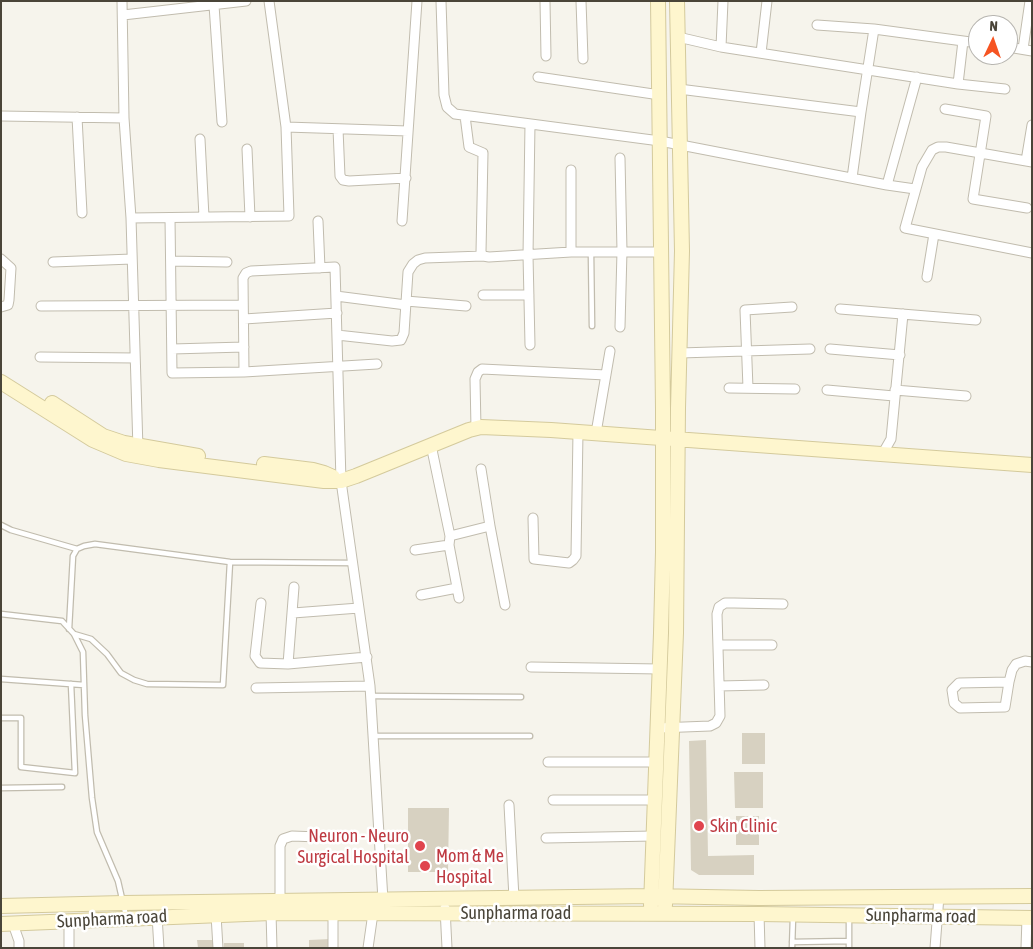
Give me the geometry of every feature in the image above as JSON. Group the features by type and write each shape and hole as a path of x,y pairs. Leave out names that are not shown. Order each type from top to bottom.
{"street":[{"path":"122,1 124,118 131,218 138,451"},
{"path":"122,15 246,1"},
{"path":"131,218 289,216 286,127 269,1"},
{"path":"402,221 417,1"},
{"path":"441,1 444,95 447,107 455,114 660,141 915,189"},
{"path":"545,1 546,56"},
{"path":"582,1 583,59"},
{"path":"650,913 660,669 663,437 658,1"},
{"path":"665,914 676,615 682,210 677,1"},
{"path":"721,47 723,1"},
{"path":"761,53 767,1"},
{"path":"1027,50 1030,1"},
{"path":"214,5 222,122"},
{"path":"818,25 874,29 968,42"},
{"path":"852,178 874,29"},
{"path":"678,37 721,47 958,84 1005,89"},
{"path":"958,84 963,41"},
{"path":"538,77 660,95"},
{"path":"886,185 916,77"},
{"path":"679,89 861,112"},
{"path":"945,109 986,116 973,199 1027,208"},
{"path":"1,116 124,118"},
{"path":"465,116 468,147 483,153 481,252 483,256"},
{"path":"77,117 82,213"},
{"path":"530,124 528,255 530,345"},
{"path":"1032,125 1029,162 946,147 938,147 932,150 922,166 906,228 1032,253"},
{"path":"286,127 408,131"},
{"path":"338,129 340,176 343,180 406,178"},
{"path":"200,139 204,218"},
{"path":"247,149 250,217"},
{"path":"620,158 622,251 620,327"},
{"path":"570,170 571,252"},
{"path":"170,218 172,373 244,372 377,364"},
{"path":"318,221 320,268"},
{"path":"927,277 934,234"},
{"path":"337,336 392,341 401,340 404,334 408,272 413,264 425,258 571,252 661,252"},
{"path":"52,262 132,259"},
{"path":"171,261 226,262"},
{"path":"1,306 8,305 10,300 11,268 3,262"},
{"path":"244,372 243,278 246,273 252,271 336,267 339,481 367,657 374,736 383,900"},
{"path":"483,295 529,296"},
{"path":"336,296 406,303 466,306"},
{"path":"41,306 243,305"},
{"path":"748,388 745,310 792,307"},
{"path":"840,309 976,320"},
{"path":"244,319 337,313"},
{"path":"883,453 891,439 903,314"},
{"path":"172,349 244,347"},
{"path":"680,353 810,349"},
{"path":"830,349 900,354"},
{"path":"596,434 610,351"},
{"path":"40,357 135,358"},
{"path":"476,428 475,379 478,372 482,369 606,375"},
{"path":"1,374 43,397 103,436 124,443 138,451 299,478 339,481 476,428 512,428 663,437 1032,464"},
{"path":"1,382 93,440 126,454 138,451"},
{"path":"729,388 795,389"},
{"path":"827,390 966,396"},
{"path":"533,518 534,559 569,563 573,560 576,556 578,432"},
{"path":"421,595 458,593 449,545 450,536 431,445"},
{"path":"481,469 505,604"},
{"path":"450,536 490,526"},
{"path":"415,550 449,545"},
{"path":"288,664 294,588"},
{"path":"261,603 256,656 260,664 288,664 367,657"},
{"path":"658,728 710,726 720,716 717,614 719,607 725,603 783,604"},
{"path":"292,613 359,608"},
{"path":"718,644 772,645"},
{"path":"1010,682 958,683 952,690 954,703 960,708 1004,707 1010,682 1012,670 1016,664 1025,661 1032,662"},
{"path":"531,667 660,669"},
{"path":"719,686 764,685"},
{"path":"256,688 370,686"},
{"path":"548,762 656,762"},
{"path":"553,800 655,800"},
{"path":"509,806 514,898"},
{"path":"280,901 280,846 283,840 292,836 319,837"},
{"path":"546,838 654,836"},
{"path":"935,948 939,896"},
{"name":"Sunpharma road","path":"7,924 157,916 373,913 514,898 1032,896"},
{"name":"Sunpharma road","path":"1,906 383,900 445,906 665,914 1029,918"},
{"path":"445,906 446,948"},
{"path":"271,913 272,948"},
{"path":"332,913 332,948"},
{"path":"368,948 373,913"},
{"path":"760,914 760,948"},
{"path":"216,915 218,948"},
{"path":"157,916 159,948"},
{"path":"1026,948 1029,918"},
{"path":"69,922 69,948"},
{"path":"7,924 19,941 19,948"}],"lane":[{"path":"591,252 592,326"},
{"path":"1,526 77,549"},
{"path":"69,629 73,556 77,549 84,546 95,544 230,562 353,563"},
{"path":"74,634 91,639 107,654 121,673 134,680 147,684 223,685 230,562"},
{"path":"1,614 62,621 74,634 82,652 97,832 118,881 126,918"},
{"path":"1,679 84,685"},
{"path":"1,718 21,718 21,767 76,773 71,684"},
{"path":"371,696 521,697"},
{"path":"374,736 530,736"},
{"path":"1,788 62,787"},
{"path":"792,948 793,914"},
{"path":"849,915 849,948"},
{"path":"792,942 849,941"}],"building":[{"path":"742,733 765,733 765,764 742,764"},
{"path":"706,740 708,856 754,855 754,875 699,875 691,870 689,741"},
{"path":"734,772 763,772 763,808 735,808"},
{"path":"408,808 449,808 448,872 408,872"},
{"path":"736,816 759,816 759,845 736,845"},
{"path":"330,939 330,948 309,948 309,940"},
{"path":"197,940 214,940 214,948 198,948"},
{"path":"224,943 244,943 244,948 224,948"}],"place":[{"name":"Skin Clinic","path":"699,826"},
{"name":"Neuron - Neuro Surgical Hospital","path":"420,846"},
{"name":"Mom & Me Hospital","path":"425,866"}]}
